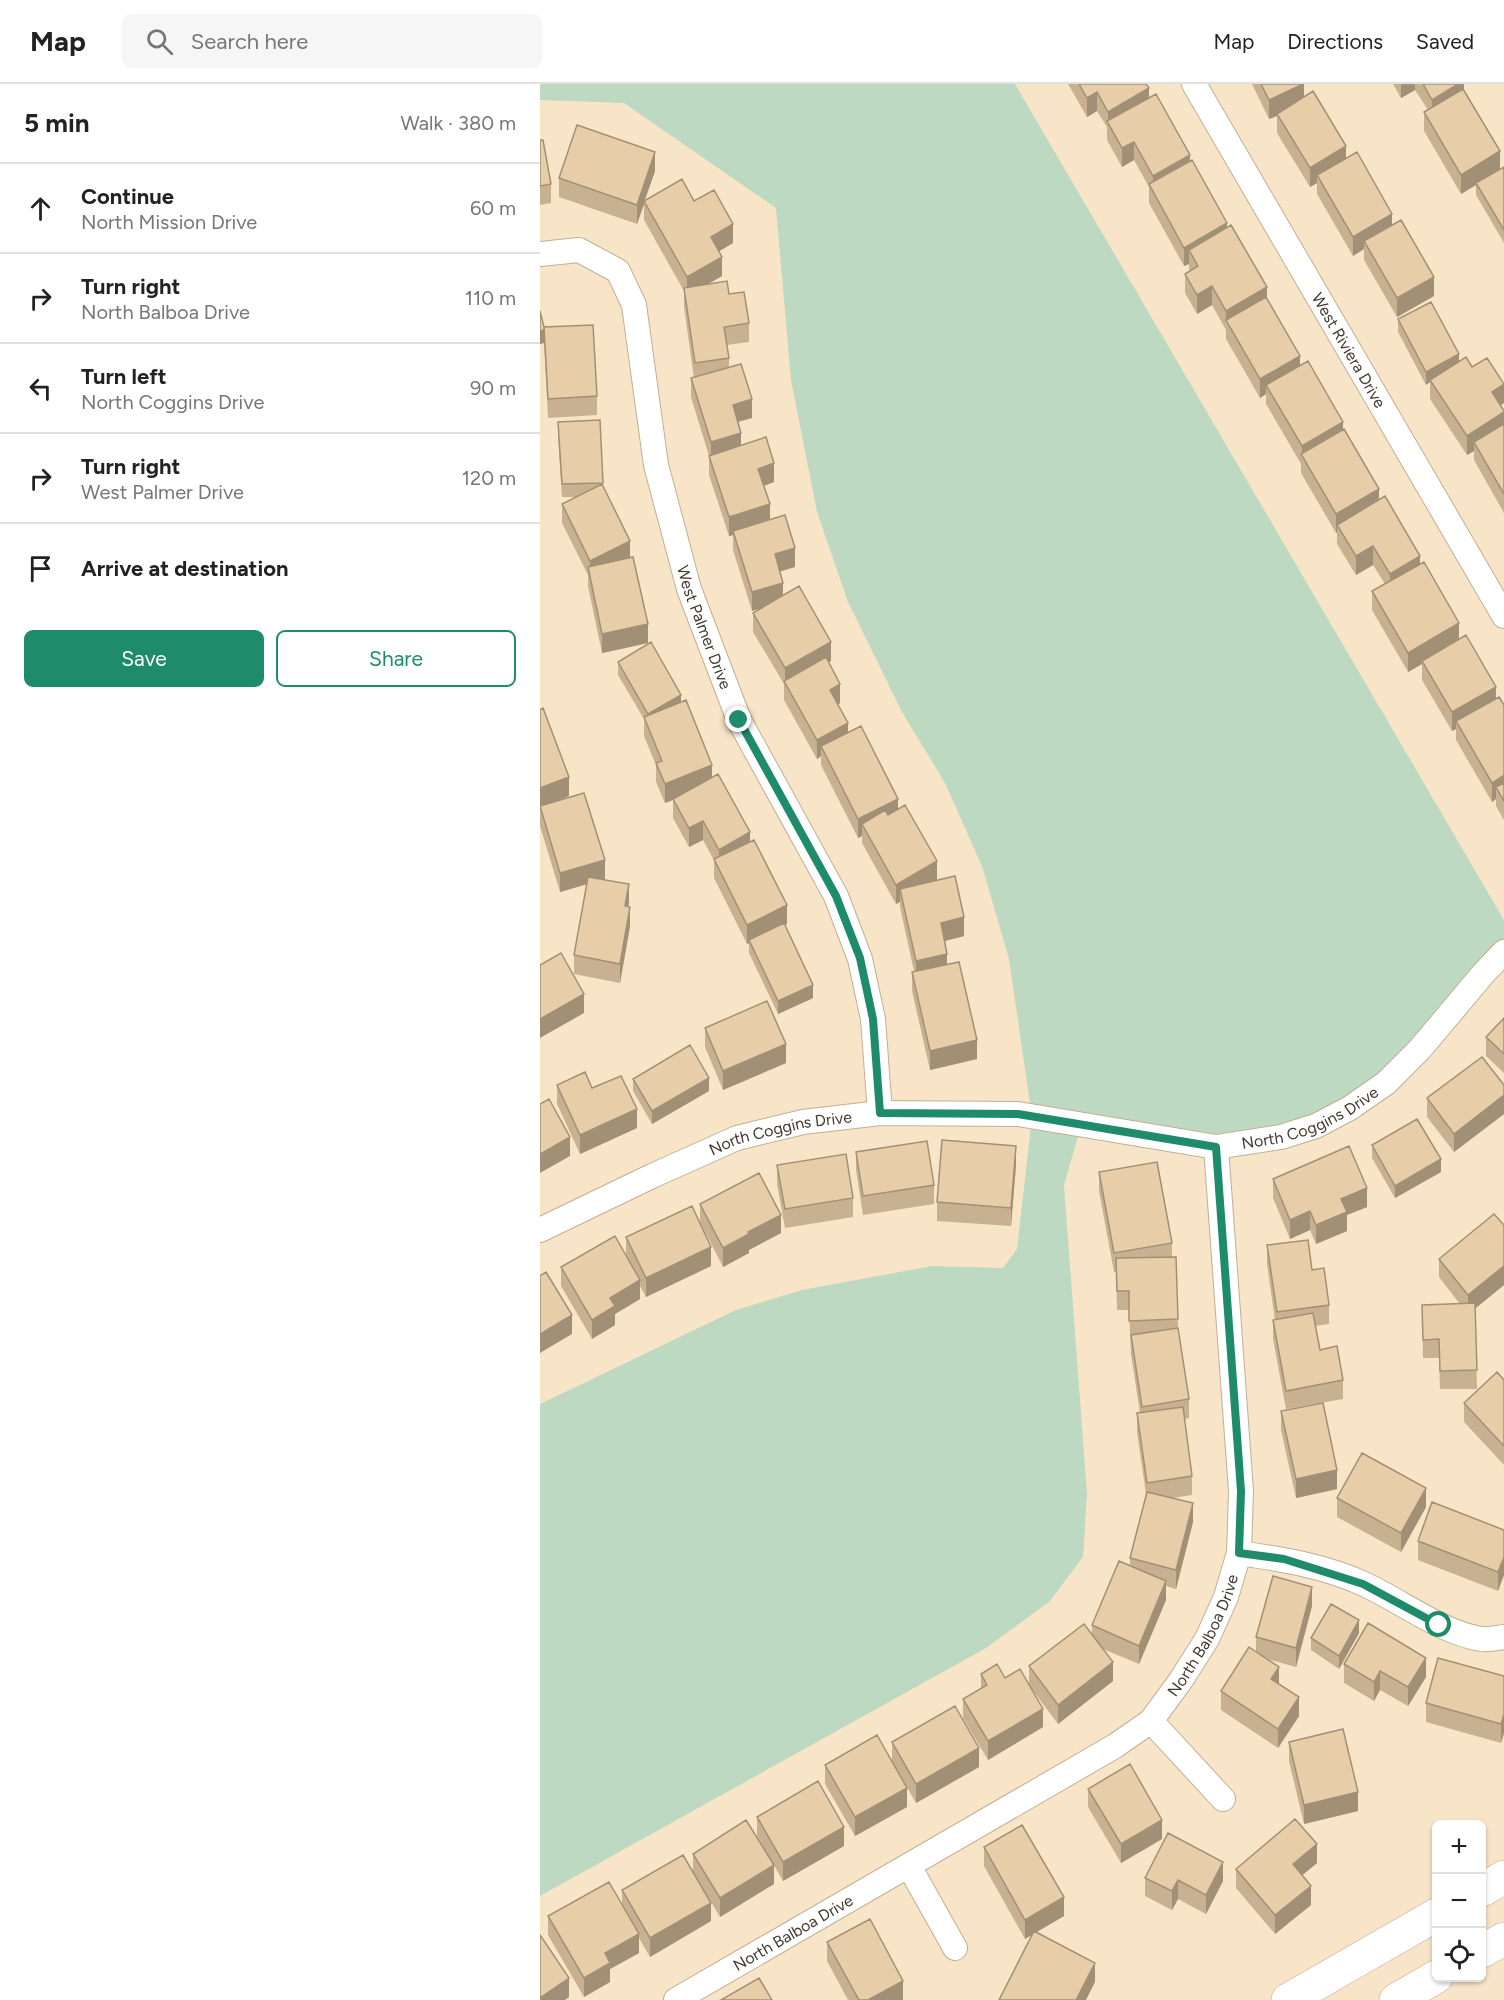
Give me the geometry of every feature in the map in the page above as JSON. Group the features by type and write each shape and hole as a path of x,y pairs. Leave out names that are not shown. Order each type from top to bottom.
{"main road":[{"path":"1486,1888 1504,1877"},
{"path":"1288,2000 1432,1918"},
{"path":"1486,1949 1504,1938"},
{"path":"1396,2000 1432,1980"}],"street":[{"name":"West Riviera Drive","path":"1194,84 1504,616"},
{"name":"West Palmer Drive","path":"540,254 579,250 618,271 634,305 656,465 689,589 739,720 836,896 856,948 873,1019 880,1113"},
{"name":"North Coggins Drive","path":"540,1230 737,1138 803,1122 880,1113 1018,1114 1216,1147 1281,1137 1316,1126 1350,1108 1386,1083 1420,1049 1504,952"},
{"name":"North Balboa Drive","path":"676,2000 1115,1746 1151,1721 1207,1639 1226,1597 1239,1553 1241,1491 1216,1147"},
{"path":"1239,1553 1284,1559 1324,1570 1363,1584 1439,1625 1482,1639 1504,1637"},
{"path":"1151,1721 1223,1799"},
{"path":"909,1866 955,1948"}],"green space":[{"path":"540,84 1015,84 1504,920 1504,952 1350,1108 1216,1147 1081,1126 1064,1185 1087,1494 1083,1557 1050,1601 986,1648 540,1896 540,1404 736,1310 802,1290 932,1266 1003,1268 1017,1249 1032,1117 1009,959 982,866 945,783 902,712 848,602 817,512 791,380 776,208 624,103 540,100"}],"building":[{"path":"1079,84 1146,84 1149,88 1108,112 1097,92 1087,98"},
{"path":"1261,84 1303,84 1269,100"},
{"path":"1423,84 1458,84 1432,100"},
{"path":"1463,89 1500,151 1461,175 1424,112"},
{"path":"1313,91 1346,146 1310,168 1277,114"},
{"path":"1156,94 1190,155 1153,176 1134,142 1122,148 1107,121"},
{"path":"577,125 655,152 637,205 559,178"},
{"path":"540,140 543,140 551,184 540,186"},
{"path":"1357,152 1392,214 1353,237 1317,175"},
{"path":"1192,160 1227,223 1184,248 1149,184"},
{"path":"1504,167 1504,230 1476,183"},
{"path":"682,179 694,201 714,190 733,224 711,237 722,257 687,277 644,201"},
{"path":"1401,220 1434,277 1397,298 1364,241"},
{"path":"1231,225 1267,287 1226,311 1212,286 1197,295 1185,274 1198,266 1189,250"},
{"path":"727,281 729,294 744,292 749,323 724,327 729,358 695,363 684,288"},
{"path":"1266,297 1300,356 1260,379 1226,320"},
{"path":"1431,302 1459,354 1426,372 1398,319"},
{"path":"540,311 544,330 540,331"},
{"path":"593,325 597,396 548,399 544,327"},
{"path":"1466,357 1472,367 1487,358 1504,384 1492,392 1504,412 1467,436 1430,380"},
{"path":"1308,361 1343,422 1302,446 1266,385"},
{"path":"741,364 752,399 733,405 741,433 711,442 691,378"},
{"path":"600,420 603,483 562,484 558,422"},
{"path":"1504,424 1504,494 1474,442"},
{"path":"1344,429 1379,489 1336,514 1301,454"},
{"path":"766,437 774,463 758,469 770,504 729,517 709,456"},
{"path":"602,484 630,541 590,561 562,504"},
{"path":"1385,496 1420,556 1390,574 1373,546 1356,556 1337,525"},
{"path":"785,515 795,548 775,554 783,583 752,592 733,531"},
{"path":"633,557 648,624 602,634 588,567"},
{"path":"1424,562 1459,623 1408,653 1372,591"},
{"path":"799,586 831,642 785,668 753,613"},
{"path":"1466,635 1496,687 1452,712 1422,661"},
{"path":"651,642 681,695 648,714 618,662"},
{"path":"826,657 840,684 830,690 848,723 817,740 784,681"},
{"path":"1499,697 1504,705 1504,775 1492,783 1456,721"},
{"path":"686,700 712,765 665,784 656,763 662,761 644,717"},
{"path":"543,708 569,777 540,788 540,710"},
{"path":"861,726 898,799 858,819 821,746"},
{"path":"718,774 750,832 719,850 703,821 689,828 673,799"},
{"path":"1504,783 1504,801 1496,787"},
{"path":"584,793 605,860 560,873 540,806"},
{"path":"905,805 937,861 896,885 862,824 885,810 888,815"},
{"path":"754,840 787,905 747,925 714,859"},
{"path":"955,876 964,917 941,923 947,954 916,961 900,889"},
{"path":"588,877 629,884 625,906 630,907 620,964 574,955"},
{"path":"784,923 813,985 778,1001 749,940"},
{"path":"561,953 584,994 540,1019 540,965"},
{"path":"959,962 977,1040 930,1051 912,972"},
{"path":"767,1001 786,1044 723,1071 705,1028"},
{"path":"1504,1018 1504,1054 1486,1037"},
{"path":"690,1045 709,1078 652,1111 633,1079"},
{"path":"1482,1057 1504,1085 1504,1095 1454,1134 1427,1098"},
{"path":"585,1072 592,1088 621,1076 637,1109 580,1135 557,1085"},
{"path":"549,1099 570,1137 540,1154 540,1104"},
{"path":"1417,1119 1441,1159 1395,1186 1372,1145"},
{"path":"942,1140 1016,1146 1011,1208 937,1202"},
{"path":"927,1141 934,1185 863,1196 856,1152"},
{"path":"1349,1146 1367,1188 1341,1199 1347,1212 1316,1225 1310,1211 1290,1220 1273,1179"},
{"path":"846,1154 853,1198 785,1209 777,1165"},
{"path":"1157,1162 1172,1243 1114,1253 1099,1172"},
{"path":"759,1173 781,1215 723,1248 700,1204"},
{"path":"692,1206 711,1247 646,1278 626,1237"},
{"path":"1494,1214 1504,1225 1504,1266 1468,1295 1439,1259"},
{"path":"615,1236 640,1280 610,1298 615,1306 592,1320 561,1267"},
{"path":"1308,1240 1312,1270 1324,1268 1329,1305 1277,1312 1267,1245"},
{"path":"1176,1257 1178,1319 1129,1321 1129,1291 1117,1291 1116,1258"},
{"path":"546,1272 572,1315 540,1334 540,1276"},
{"path":"1475,1303 1477,1370 1440,1371 1439,1339 1423,1340 1422,1305"},
{"path":"1313,1313 1320,1350 1337,1346 1343,1380 1286,1391 1273,1320"},
{"path":"1178,1328 1189,1399 1142,1407 1131,1335"},
{"path":"1497,1372 1504,1380 1504,1446 1464,1403"},
{"path":"1323,1403 1337,1470 1296,1479 1281,1411"},
{"path":"1183,1407 1192,1476 1147,1483 1137,1413"},
{"path":"1362,1453 1426,1488 1401,1533 1337,1498"},
{"path":"1147,1492 1193,1503 1176,1570 1130,1558"},
{"path":"1432,1502 1504,1530 1504,1557 1498,1572 1418,1541"},
{"path":"1119,1561 1166,1581 1139,1646 1092,1625"},
{"path":"1273,1576 1312,1587 1296,1648 1256,1637"},
{"path":"1331,1604 1359,1620 1339,1656 1311,1638"},
{"path":"1368,1623 1426,1658 1408,1687 1380,1671 1374,1682 1344,1664"},
{"path":"1084,1624 1113,1662 1058,1705 1029,1666"},
{"path":"1249,1647 1279,1667 1271,1679 1299,1697 1278,1729 1221,1691"},
{"path":"1438,1658 1504,1676 1504,1714 1501,1724 1426,1703"},
{"path":"997,1664 1005,1678 1020,1669 1043,1709 988,1741 963,1699 987,1685 981,1674"},
{"path":"955,1706 979,1748 916,1784 892,1742"},
{"path":"1343,1729 1358,1792 1304,1805 1289,1742"},
{"path":"877,1735 907,1788 855,1817 825,1765"},
{"path":"1130,1764 1162,1820 1121,1844 1088,1789"},
{"path":"818,1781 844,1827 783,1862 757,1817"},
{"path":"1295,1819 1317,1844 1293,1864 1311,1886 1275,1915 1236,1869"},
{"path":"746,1820 774,1865 720,1898 693,1854"},
{"path":"1022,1825 1064,1897 1025,1920 984,1847"},
{"path":"1168,1833 1223,1862 1206,1895 1178,1880 1172,1891 1145,1878"},
{"path":"683,1855 711,1903 650,1938 622,1890"},
{"path":"609,1882 639,1934 605,1953 610,1963 584,1978 548,1916"},
{"path":"870,1919 903,1981 868,2000 859,2000 827,1942"},
{"path":"1034,1931 1095,1963 1076,2000 999,2000"},
{"path":"540,1935 569,1978 540,1998"},
{"path":"759,1978 772,2000 721,2000"}],"route":[{"path":"739,720 836,896 860,958 873,1019 880,1113 1018,1114 1216,1147 1241,1491 1239,1553 1284,1559 1363,1584 1439,1625"}]}
